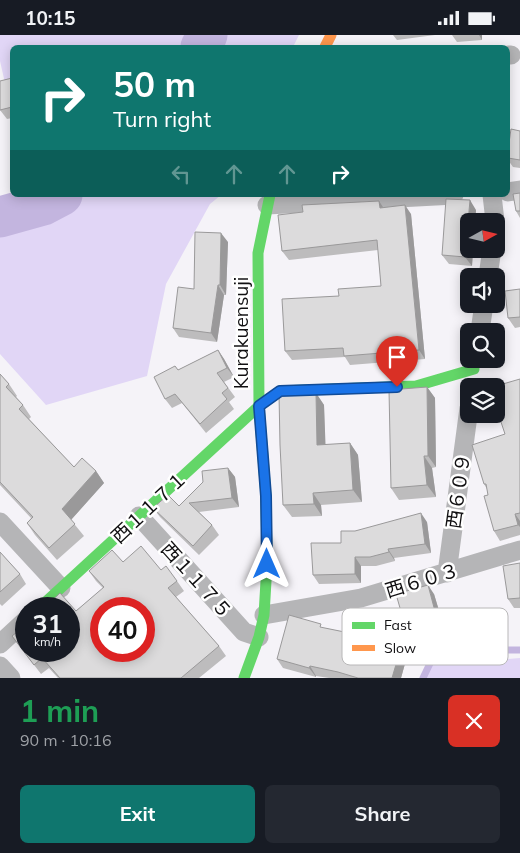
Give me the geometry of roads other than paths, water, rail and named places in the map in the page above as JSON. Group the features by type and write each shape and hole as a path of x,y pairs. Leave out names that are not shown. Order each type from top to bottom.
{"street":[{"path":"268,200 380,197"},
{"path":"492,197 494,213"},
{"name":"Kurakuensuji","path":"244,678 259,637 264,615 267,564 266,496 259,406 258,253 268,200"},
{"name":"西１１７１","path":"51,597 259,406 280,391 416,386 474,371"},
{"name":"西６０９","path":"447,573 467,423"},
{"name":"西１１７５","path":"139,516 244,633 259,637"},
{"path":"0,522 61,588"},
{"name":"西６０３","path":"264,615 361,599 520,550"},
{"path":"0,644 15,630"},
{"path":"0,666 11,678"}],"waterway":[{"path":"202,45 207,35"},
{"path":"0,217 43,205 58,197"},
{"path":"508,650 520,650"},
{"path":"423,678 429,665"}]}
